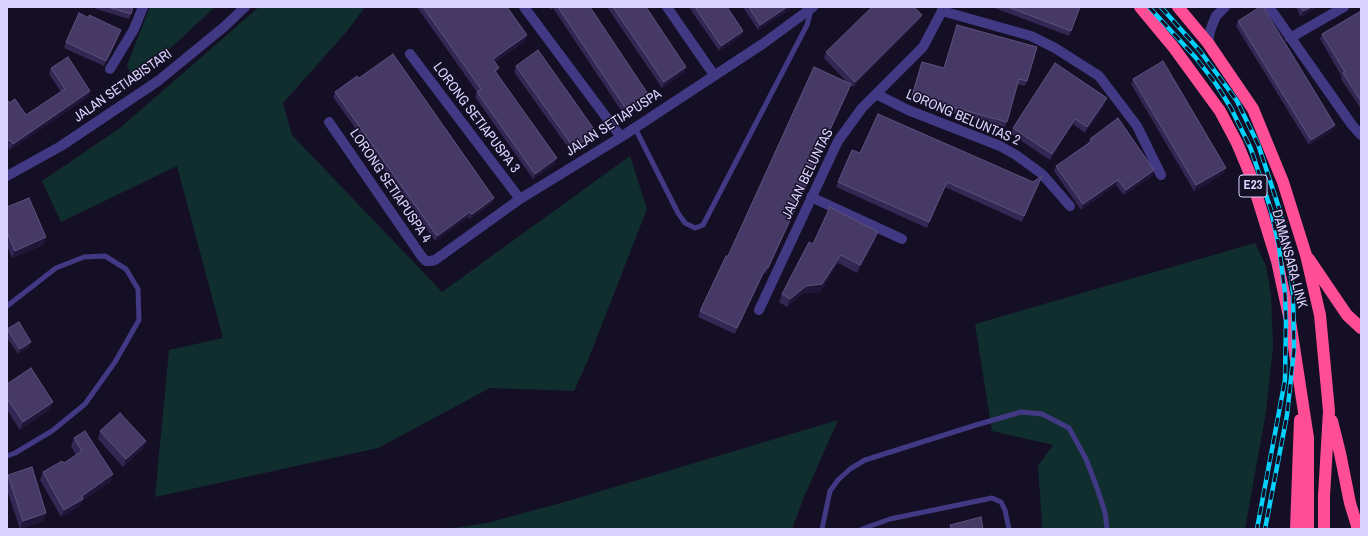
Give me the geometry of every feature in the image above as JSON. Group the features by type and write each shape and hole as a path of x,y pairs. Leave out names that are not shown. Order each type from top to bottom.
{"highway":[{"name":"DAMANSARA LINK","path":"1140,7 1174,48 1220,111 1237,143 1250,174 1277,261 1290,321 1308,438 1308,529"},
{"name":"DAMANSARA LINK","path":"1178,7 1208,43 1253,109 1283,182 1306,255 1320,315 1329,411 1324,496 1324,529"},
{"path":"1306,255 1347,315 1361,328"},
{"path":"1296,529 1300,393"},
{"path":"1329,411 1357,529"},
{"path":"1357,529 1361,522"}],"street":[{"path":"110,69 134,29 143,7"},
{"name":"JALAN SETIABISTARI","path":"7,176 62,146 158,81 224,27 245,7"},
{"path":"524,7 621,137"},
{"path":"667,7 714,76"},
{"name":"JALAN SETIAPUSPA","path":"430,261 435,260 520,199 621,137 764,43 812,7"},
{"path":"1208,43 1210,31 1216,16 1225,7"},
{"path":"1269,7 1352,125 1361,135"},
{"path":"1290,38 1344,7"},
{"path":"942,9 1031,36 1055,48 1099,76 1137,126 1161,175"},
{"name":"JALAN BELUNTAS","path":"759,310 838,140 862,108 923,47 942,9"},
{"name":"LORONG SETIAPUSPA 3","path":"410,54 520,199"},
{"name":"LORONG BELUNTAS 2","path":"876,94 908,110 1000,146 1016,155 1042,174 1070,206"},
{"name":"LORONG SETIAPUSPA 4","path":"329,122 422,257 426,261 430,261"},
{"path":"811,197 902,239"}],"lane":[{"path":"635,128 678,213 685,223 695,228 703,225 807,25 812,7"},
{"path":"7,306 56,268 84,257 105,256 126,269 138,289 139,320 115,362 85,404 52,431 15,454 7,456"},
{"path":"822,529 830,491 838,480 850,469 865,460 1021,412 1042,414 1069,428 1086,459 1105,512 1108,529"},
{"path":"862,529 890,519 992,498 1001,502 1005,510 1010,529"}],"green space":[{"path":"150,7 215,7 134,82 127,65"},
{"path":"259,7 365,7 347,31 283,103 292,135 442,292 630,156 647,209 588,360 574,391 490,388 378,448 155,497 169,350 223,338 177,166 61,222 42,181 120,128"},
{"path":"1255,243 1266,266 1271,295 1273,347 1266,412 1245,529 1041,529 1042,524 1038,466 1053,445 992,431 975,324"},
{"path":"838,420 804,497 792,529 447,529 487,523 568,501"}],"building":[{"path":"108,7 133,7 131,14"},
{"path":"423,7 507,7 527,35 493,59 499,68 495,71 557,158 535,174 477,92 481,89"},
{"path":"558,7 590,7 650,97 628,112"},
{"path":"613,7 646,7 686,67 664,82"},
{"path":"695,7 727,7 743,31 721,46"},
{"path":"749,7 787,7 760,25"},
{"path":"872,7 914,7 922,15 855,82 826,52"},
{"path":"1008,7 1080,7 1071,31"},
{"path":"1260,7 1263,7 1335,125 1311,140 1238,21"},
{"path":"1301,7 1311,7 1303,11"},
{"path":"1361,11 1361,101 1343,73 1345,72 1322,34"},
{"path":"79,13 89,18 89,15 121,30 106,61 66,42"},
{"path":"957,25 1037,47 1027,81 1019,79 1007,122 912,96 922,62 944,68"},
{"path":"538,50 596,132 574,148 516,66"},
{"path":"393,54 494,198 472,214 470,212 437,236 335,92 357,76 359,78"},
{"path":"68,57 90,91 13,144 10,140 7,142 7,99 9,103 15,99 26,115 65,89 51,68"},
{"path":"1163,61 1226,168 1196,185 1133,79"},
{"path":"1055,63 1107,98 1087,127 1075,119 1052,154 1013,128"},
{"path":"814,67 851,84 768,268 766,267 737,328 700,311 726,256 728,256"},
{"path":"878,114 1033,182 1042,176 1024,216 947,182 929,222 838,182 852,150 860,153"},
{"path":"1118,118 1154,170 1126,190 1118,180 1083,204 1056,166 1092,141 1090,139"},
{"path":"29,198 46,237 15,251 7,232 7,207"},
{"path":"830,207 878,232 860,265 841,255 822,284 806,286 790,299 782,294 809,242 813,244"},
{"path":"19,322 31,342 20,349 7,329"},
{"path":"31,368 53,402 23,422 7,398 7,384"},
{"path":"120,413 146,441 126,459 100,431"},
{"path":"85,431 113,474 82,496 83,499 64,510 43,472 62,461 64,463 82,451 74,438"},
{"path":"32,467 46,513 23,521 8,475"},
{"path":"981,517 983,529 951,529 950,525"}],"railway":[{"path":"1149,7 1196,58 1216,84 1231,108 1251,149 1271,210 1279,247 1285,293 1285,380 1257,529"},
{"path":"1161,7 1200,51 1237,101 1258,144 1279,208 1287,245 1293,293 1294,350 1287,415 1265,529"}]}
